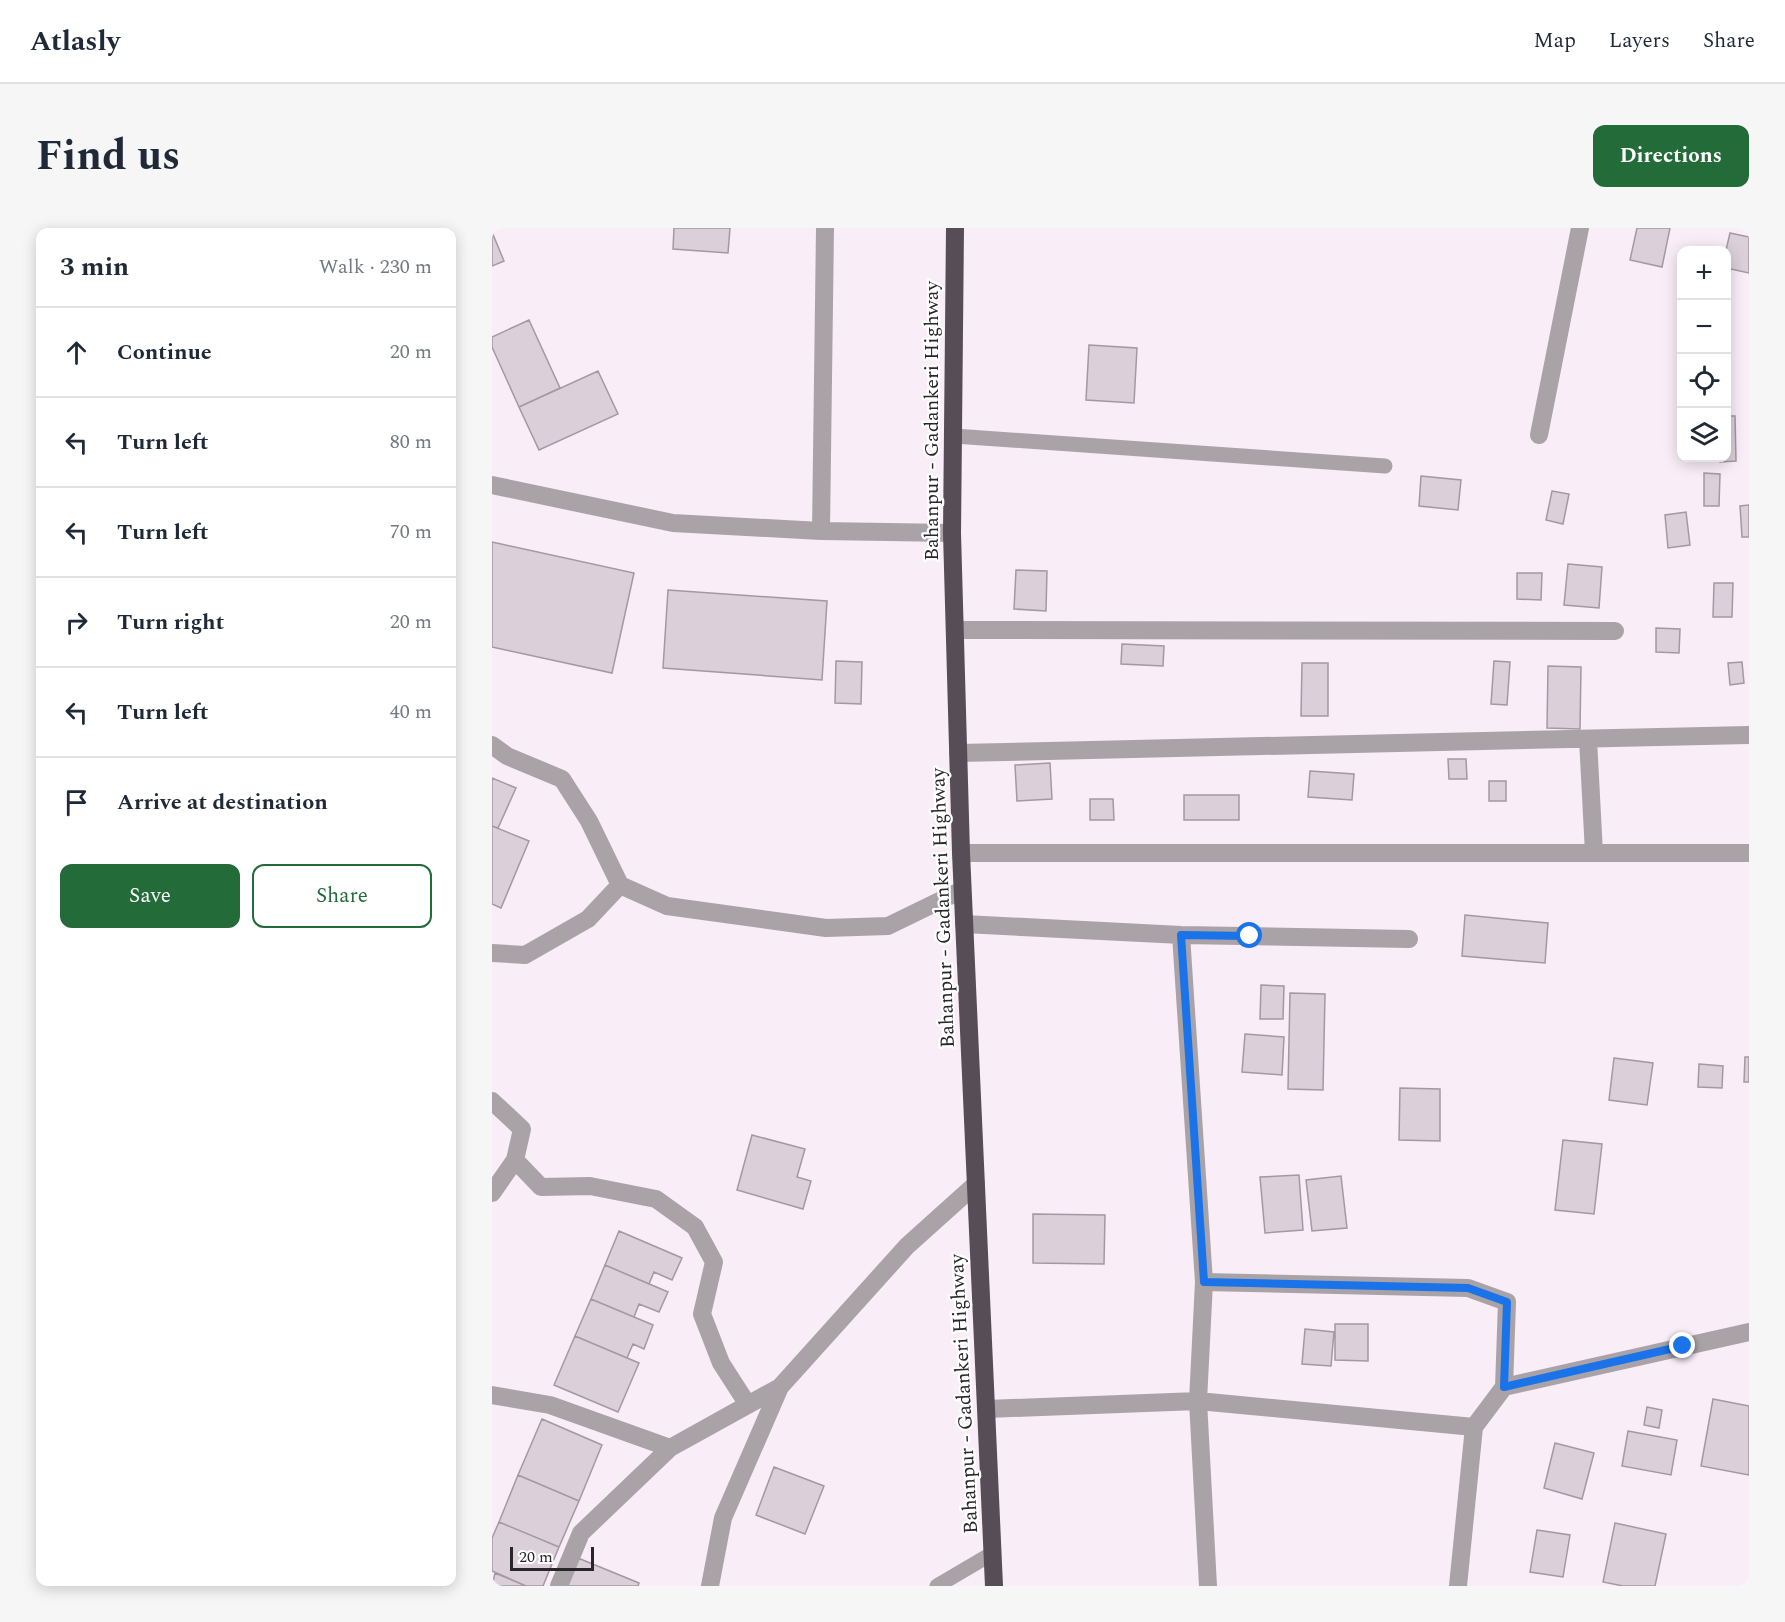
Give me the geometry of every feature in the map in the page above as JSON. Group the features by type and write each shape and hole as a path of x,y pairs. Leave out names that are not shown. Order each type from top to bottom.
{"highway":[{"name":"Bahanpur - Gadankeri Highway","path":"954,228 952,533 962,890 994,1586"}],"street":[{"path":"821,531 825,228"},
{"path":"1539,435 1580,228"},
{"path":"492,485 673,523 821,531 952,533"},
{"path":"955,630 1616,631"},
{"path":"958,753 1749,735"},
{"path":"1588,739 1594,853"},
{"path":"492,745 507,756 561,779 589,821 620,885 667,906 826,928 888,926 962,890"},
{"path":"961,853 1749,853"},
{"path":"492,953 525,955 588,919 620,885"},
{"path":"964,924 1181,935 1409,939"},
{"path":"1181,935 1204,1282 1198,1401 1208,1586"},
{"path":"492,1101 522,1129"},
{"path":"492,1116 522,1129"},
{"path":"492,1193 515,1160 522,1129"},
{"path":"515,1160 541,1187 590,1186 656,1198 695,1227 714,1262 702,1314 721,1363 748,1405"},
{"path":"710,1586 723,1518 780,1387 907,1246 976,1184"},
{"path":"1204,1282 1468,1288 1507,1302 1504,1387 1474,1427 1458,1586"},
{"path":"1504,1387 1749,1332"},
{"path":"559,1586 581,1533 670,1448 780,1387"},
{"path":"492,1395 550,1405 670,1448"},
{"path":"987,1409 1198,1401 1474,1427"}],"lane":[{"path":"954,436 1385,466"},
{"path":"937,1586 993,1553"}],"building":[{"path":"674,228 730,228 728,253 673,249"},
{"path":"1637,228 1670,228 1662,267 1630,260"},
{"path":"492,232 504,261 492,266"},
{"path":"1730,233 1749,237 1749,273 1731,269 1731,246 1727,246"},
{"path":"529,320 560,388 519,407 492,347 492,337"},
{"path":"1089,345 1137,348 1134,403 1086,400"},
{"path":"598,371 618,414 539,450 519,407"},
{"path":"1731,416 1735,416 1736,461 1731,461"},
{"path":"1704,473 1720,474 1719,506 1704,506"},
{"path":"1421,476 1461,480 1458,510 1419,506"},
{"path":"1552,491 1569,494 1563,524 1546,520"},
{"path":"1749,505 1749,537 1742,537 1740,506"},
{"path":"1686,512 1690,545 1668,548 1665,515"},
{"path":"492,542 634,573 612,673 492,647"},
{"path":"1568,564 1602,567 1599,608 1564,605"},
{"path":"1016,570 1047,571 1046,611 1014,609"},
{"path":"1517,573 1542,573 1541,600 1517,599"},
{"path":"1714,583 1733,583 1732,617 1713,617"},
{"path":"668,590 827,601 822,680 663,668"},
{"path":"1656,628 1680,629 1679,653 1656,652"},
{"path":"1122,644 1164,646 1163,666 1121,664"},
{"path":"836,661 862,662 861,704 835,703"},
{"path":"1494,661 1510,662 1507,705 1491,704"},
{"path":"1742,662 1744,683 1730,685 1728,663"},
{"path":"1302,663 1328,663 1328,716 1301,716"},
{"path":"1548,666 1581,667 1580,729 1547,728"},
{"path":"1448,759 1466,759 1467,779 1449,779"},
{"path":"1050,763 1052,799 1017,801 1015,765"},
{"path":"1310,771 1354,774 1352,800 1308,797"},
{"path":"492,778 516,788 498,828 492,826"},
{"path":"1489,781 1506,781 1506,801 1489,801"},
{"path":"1184,795 1239,795 1239,820 1184,820"},
{"path":"1090,799 1113,799 1114,820 1090,820"},
{"path":"492,826 529,841 501,908 492,904"},
{"path":"1465,915 1548,923 1545,963 1462,956"},
{"path":"1261,985 1284,986 1283,1019 1260,1019"},
{"path":"1290,993 1325,994 1323,1090 1288,1089"},
{"path":"1245,1034 1284,1037 1282,1075 1242,1072"},
{"path":"1745,1057 1749,1057 1749,1082 1744,1082"},
{"path":"1614,1058 1653,1063 1647,1105 1609,1100"},
{"path":"1699,1064 1723,1066 1722,1088 1698,1087"},
{"path":"1400,1088 1440,1089 1440,1141 1399,1140"},
{"path":"752,1135 805,1149 797,1177 811,1181 803,1209 737,1190"},
{"path":"1563,1140 1602,1144 1594,1214 1555,1210"},
{"path":"1299,1175 1303,1230 1265,1233 1260,1177"},
{"path":"1341,1176 1347,1228 1312,1231 1306,1180"},
{"path":"1033,1214 1105,1215 1104,1264 1033,1263"},
{"path":"619,1231 682,1258 672,1280 654,1272 649,1284 605,1265"},
{"path":"605,1265 668,1292 659,1312 639,1304 634,1317 591,1299"},
{"path":"591,1299 653,1325 644,1349 633,1344 627,1358 575,1336"},
{"path":"1335,1324 1368,1324 1368,1361 1335,1360"},
{"path":"1305,1329 1334,1332 1331,1366 1302,1364"},
{"path":"575,1336 639,1363 618,1412 554,1385"},
{"path":"1713,1399 1749,1406 1749,1475 1701,1466"},
{"path":"1647,1407 1662,1410 1659,1428 1644,1425"},
{"path":"542,1419 602,1445 579,1501 518,1475"},
{"path":"1628,1431 1677,1440 1671,1475 1622,1466"},
{"path":"1555,1443 1594,1453 1582,1499 1544,1488"},
{"path":"774,1467 824,1486 805,1534 756,1515"},
{"path":"518,1475 579,1501 559,1547 499,1522"},
{"path":"499,1522 559,1547 543,1586 526,1586 492,1571 492,1538"},
{"path":"1615,1523 1666,1534 1655,1586 1623,1586 1603,1582"},
{"path":"1537,1530 1570,1535 1563,1577 1530,1572"},
{"path":"578,1558 639,1583 638,1586 567,1586"},
{"path":"495,1573 526,1586 492,1586"}],"route":[{"path":"1250,936 1181,935 1204,1282 1468,1288 1507,1302 1504,1387 1683,1346"}]}
